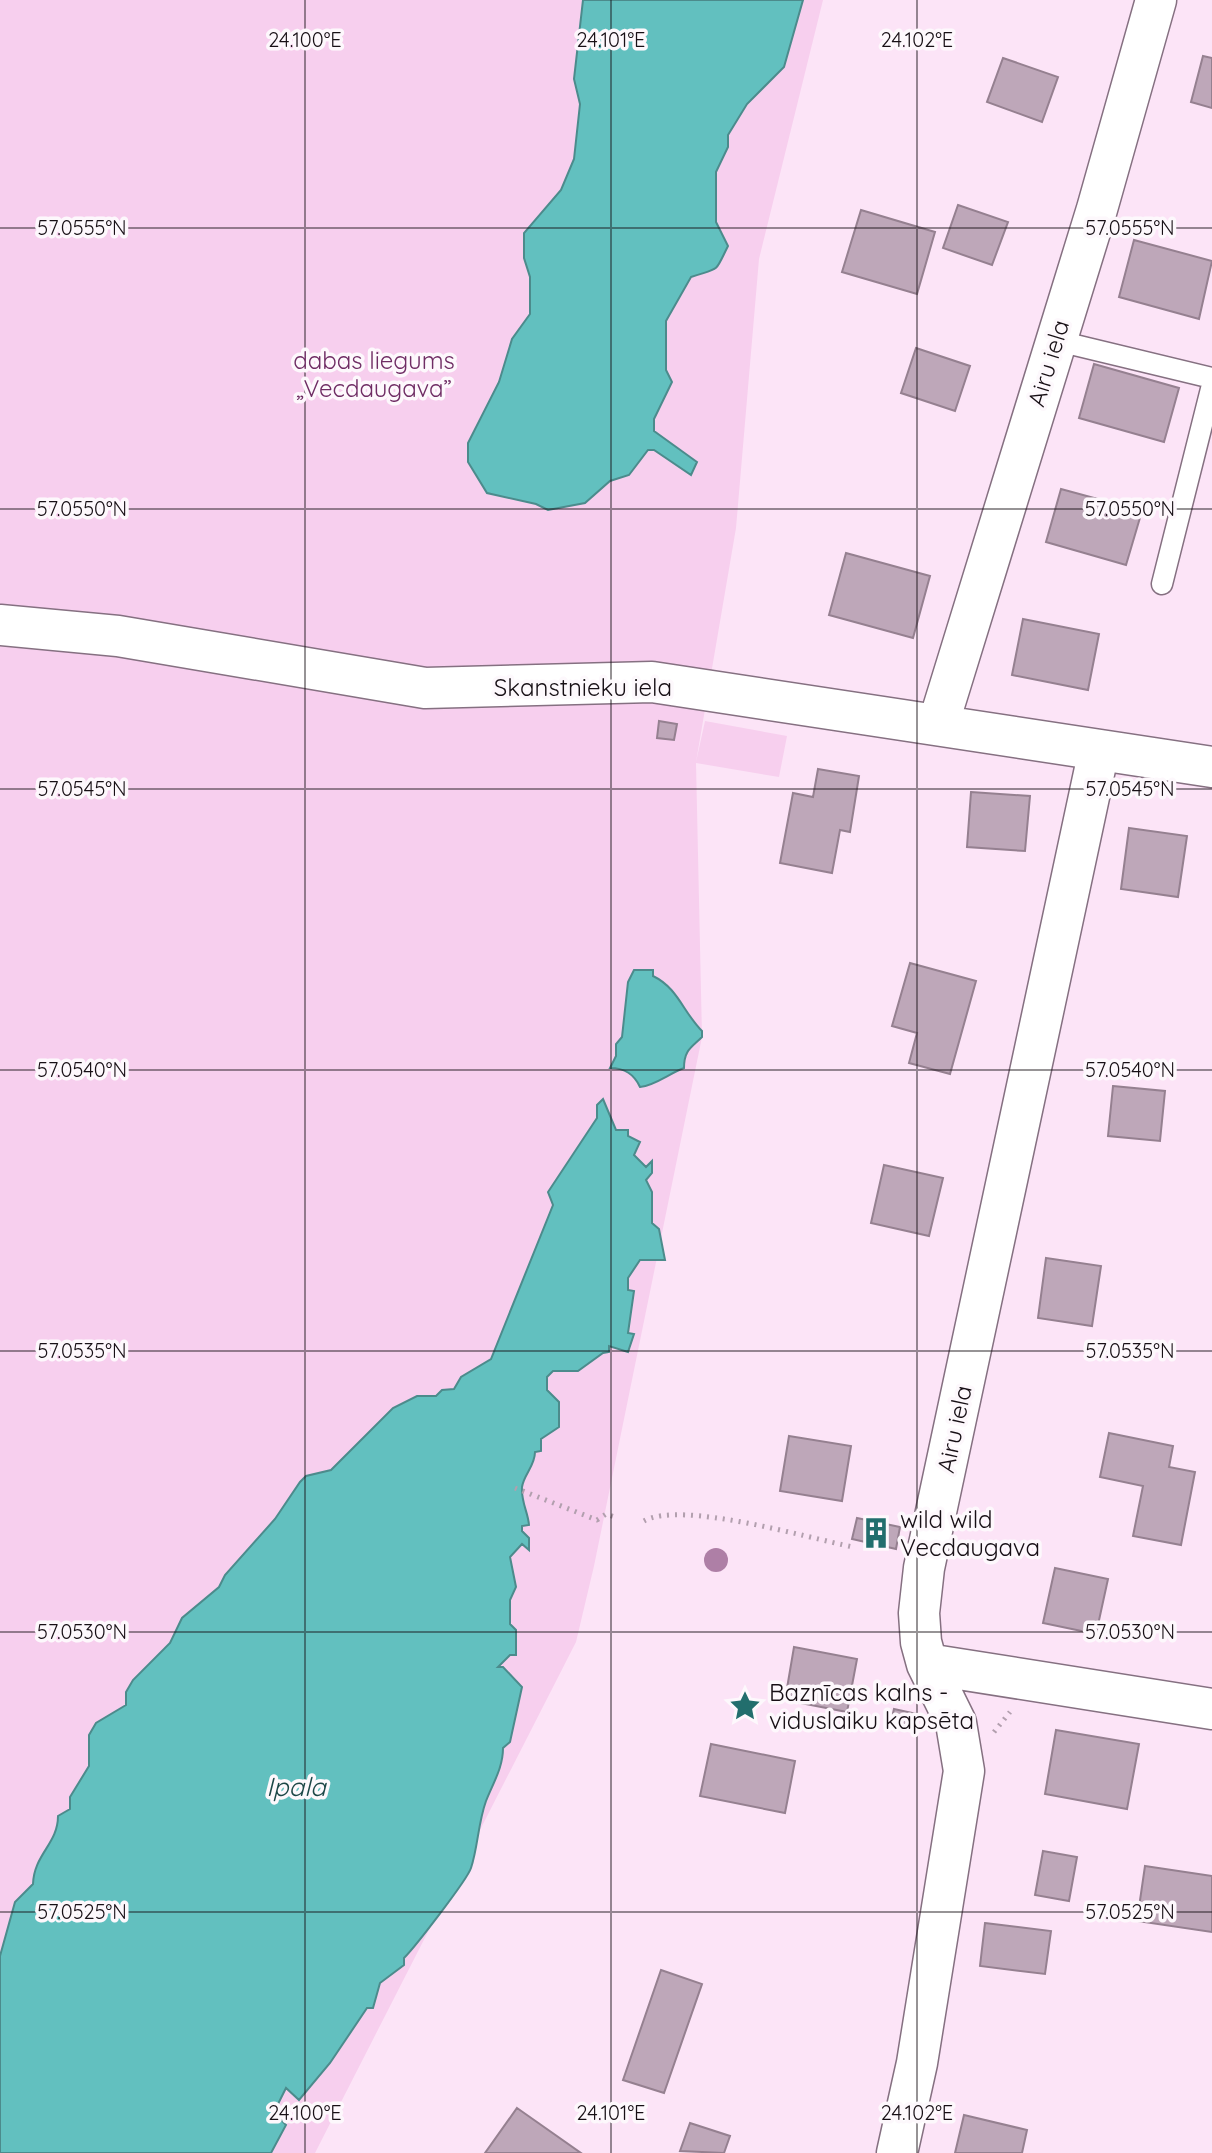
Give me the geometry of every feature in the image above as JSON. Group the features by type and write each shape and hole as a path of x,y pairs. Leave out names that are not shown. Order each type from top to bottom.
{"street":[{"name":"Airu iela","path":"938,725 1054,340 1097,209 1156,0"},
{"name":"Skanstnieku iela","path":"0,625 118,636 425,688 652,682 1212,767"},
{"name":"Airu iela","path":"897,2153 917,2063 964,1771 956,1723 927,1664 919,1613 924,1568 1099,750"},
{"path":"927,1664 1212,1709"}],"lane":[{"path":"1054,340 1212,378"},
{"path":"1162,584 1212,385"}],"path":[{"path":"515,1488 597,1520 606,1514 615,1517"},
{"path":"644,1521 653,1516 693,1514 853,1547"},
{"path":"964,1771 1034,1681"}],"green space":[{"name":"dabas liegums „Vecdaugava”","path":"0,0 823,0 759,259 736,528 696,762 705,721 787,736 779,777 696,763 702,1037 594,1566 576,1642 315,2153 0,2153"}],"water":[{"path":"583,0 803,0 784,67 747,104 728,135 728,147 716,172 716,222 728,246 716,268 691,277 666,321 666,370 672,382 654,419 654,431 697,462 691,475 654,450 648,450 629,475 610,481 585,503 548,510 536,504 487,493 468,462 468,443 499,382 512,339 530,314 530,277 524,258 524,233 561,190 574,159 580,104 574,79"},
{"path":"634,970 653,970 653,976 669,987 702,1031 702,1037 687,1053 684,1068 640,1087 628,1073 610,1068 616,1056 616,1044 622,1037 628,982"},
{"name":"Ipala","path":"603,1099 616,1130 628,1130 628,1136 640,1142 634,1155 646,1167 652,1161 652,1173 646,1180 652,1192 652,1223 659,1229 665,1260 640,1260 628,1278 628,1290 634,1291 628,1333 634,1334 628,1352 609,1346 609,1352 578,1371 553,1371 547,1377 547,1390 559,1402 559,1427 541,1439 541,1451 535,1452 523,1482 529,1525 522,1526 522,1531 529,1538 529,1550 522,1544 510,1557 516,1587 510,1600 510,1624 516,1630 516,1655 510,1655 498,1667 503,1667 522,1687 510,1742 503,1748 467,1875 404,1958 404,1965 380,1983 373,2008 367,2008 330,2063 299,2100 286,2088 274,2112 286,2125 271,2153 0,2153 0,1956 15,1902 33,1884 37,1865 54,1834 58,1816 70,1809 70,1797 89,1766 89,1735 96,1723 126,1705 126,1692 133,1680 170,1643 182,1618 219,1587 225,1575 275,1519 306,1476 331,1470 393,1408 417,1396 436,1396 442,1390 454,1389 461,1377 491,1359 553,1205 548,1192 597,1118 597,1105"}],"building":[{"path":"1203,56 1212,58 1212,108 1191,102"},
{"path":"1003,58 1058,77 1042,122 987,102"},
{"path":"958,205 1008,222 992,265 943,248"},
{"path":"861,210 935,232 917,294 842,272"},
{"path":"1134,240 1212,261 1199,319 1119,297"},
{"path":"916,348 970,366 955,411 901,393"},
{"path":"1094,364 1179,388 1164,442 1079,418"},
{"path":"1061,489 1142,511 1126,565 1046,542"},
{"path":"846,553 930,576 913,638 829,615"},
{"path":"1023,619 1099,634 1088,690 1012,675"},
{"path":"659,721 677,724 674,740 657,738"},
{"path":"818,769 859,776 850,832 840,830 832,873 780,863 793,793 813,797"},
{"path":"971,792 1030,796 1025,851 967,847"},
{"path":"1129,828 1187,836 1178,897 1121,889"},
{"path":"910,963 976,981 950,1074 909,1063 917,1033 892,1026"},
{"path":"1113,1086 1165,1091 1160,1141 1108,1136"},
{"path":"884,1165 943,1178 929,1236 871,1223"},
{"path":"1046,1258 1101,1266 1092,1326 1038,1318"},
{"path":"1109,1433 1173,1446 1169,1467 1195,1472 1181,1545 1133,1536 1143,1486 1100,1477"},
{"path":"789,1436 851,1446 842,1501 780,1491"},
{"name":"wild wild Vecdaugava","path":"857,1518 900,1527 896,1549 852,1539"},
{"path":"1055,1568 1108,1579 1096,1634 1043,1623"},
{"path":"794,1647 857,1659 847,1712 785,1700"},
{"path":"894,1709 917,1714 914,1731 890,1726"},
{"path":"1056,1730 1139,1744 1127,1809 1045,1794"},
{"path":"711,1744 795,1761 785,1813 700,1796"},
{"path":"1043,1851 1077,1857 1069,1901 1035,1895"},
{"path":"1145,1866 1212,1876 1212,1932 1137,1921"},
{"path":"985,1923 1051,1931 1045,1974 980,1966"},
{"path":"661,1970 702,1984 664,2093 623,2080"},
{"path":"517,2108 581,2153 485,2153"},
{"path":"964,2115 1027,2130 1022,2153 955,2153"},
{"path":"690,2123 730,2136 724,2153 680,2151"}],"place":[{"name":"wild wild Vecdaugava","path":"876,1533"},
{"name":"Baznīcas kalns - viduslaiku kapsēta","path":"745,1706"}]}
